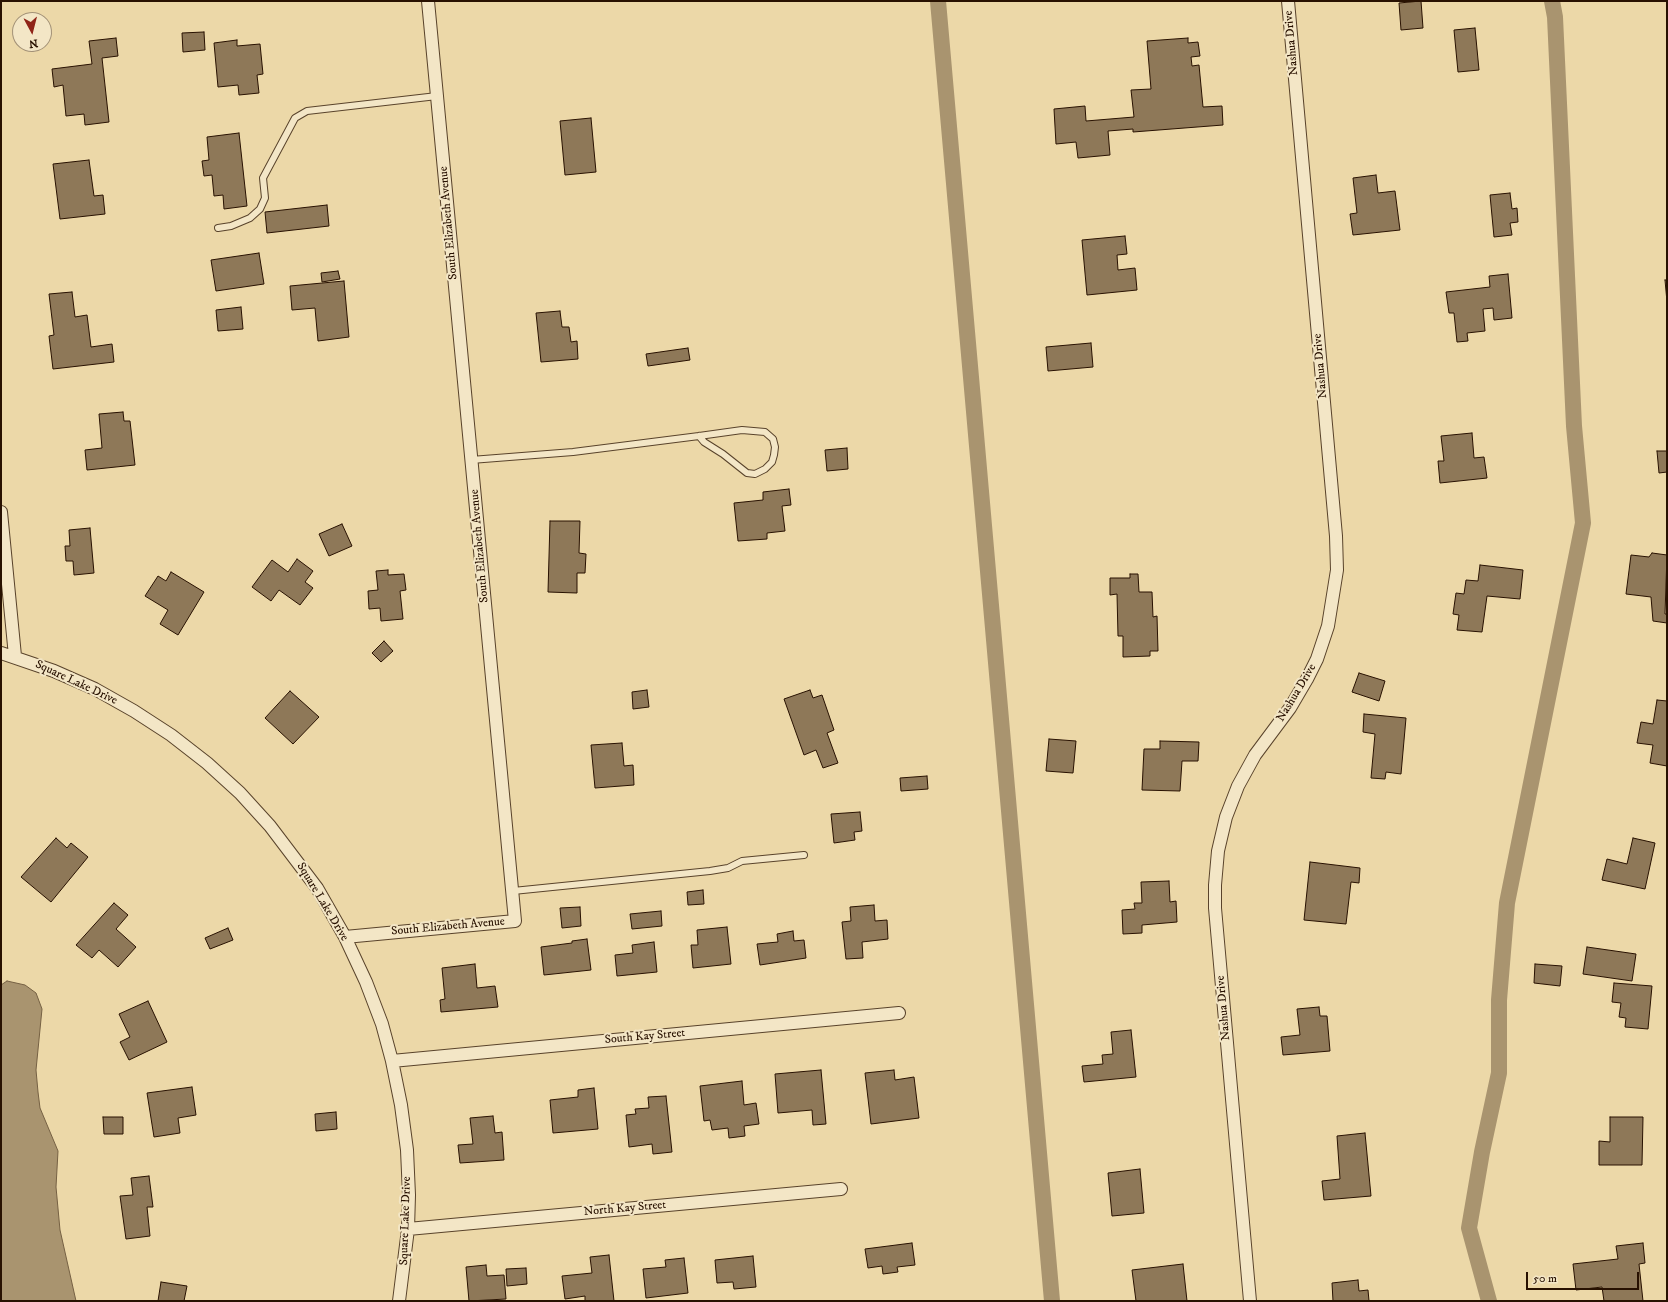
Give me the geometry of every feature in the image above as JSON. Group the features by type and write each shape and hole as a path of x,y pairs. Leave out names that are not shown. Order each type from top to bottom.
{"street":[{"name":"South Elizabeth Avenue","path":"345,937 515,920 428,1"},
{"name":"Nashua Drive","path":"1250,1301 1215,908 1215,885 1218,851 1226,817 1238,786 1255,755 1290,708 1308,679 1317,658 1328,626 1337,570 1336,536 1288,1"},
{"path":"1,512 15,656"},
{"name":"Square Lake Drive","path":"1,653 15,656 68,677 134,711 171,735 207,763 240,793 270,826 317,888 345,937 366,982 382,1024 392,1061 401,1105 407,1150 408,1229 399,1301"},
{"name":"South Kay Street","path":"392,1061 899,1013"},
{"name":"North Kay Street","path":"408,1229 841,1189"}],"lane":[{"path":"218,228 231,226 250,218 260,209 265,198 263,178 295,118 307,111 437,96"},
{"path":"471,460 573,452 742,430 765,432 773,440 775,447 772,462 765,469 755,474 746,473 723,454 704,442 699,436"},
{"path":"513,891 710,871 728,868 742,861 804,855"}],"shaded area":[{"path":"7,981 25,985 36,993 42,1009 36,1070 38,1092 40,1108 58,1151 56,1187 60,1230 76,1301 1,1301 1,985"}],"building":[{"path":"1421,1 1423,28 1401,30 1399,3"},
{"path":"1475,28 1479,70 1458,72 1454,30"},
{"path":"204,32 205,50 183,52 182,33"},
{"path":"116,38 118,56 102,58 109,122 85,125 84,114 66,116 63,85 54,87 52,69 92,64 89,41"},
{"path":"1188,38 1188,43 1198,42 1200,56 1191,57 1192,66 1199,65 1203,107 1222,106 1223,125 1133,132 1133,129 1108,131 1110,155 1078,158 1076,142 1056,144 1054,109 1085,106 1086,121 1134,117 1131,90 1151,89 1147,41"},
{"path":"237,40 237,46 260,44 263,74 257,75 259,93 239,95 238,85 218,87 214,43"},
{"path":"591,118 596,172 565,175 560,121"},
{"path":"239,133 247,206 224,209 223,195 214,196 212,175 204,176 202,161 209,160 207,137"},
{"path":"89,160 94,196 103,195 105,214 60,219 53,164"},
{"path":"1376,175 1378,193 1395,191 1400,230 1353,235 1350,214 1357,213 1353,178"},
{"path":"1510,193 1512,209 1517,208 1518,222 1510,223 1512,235 1494,237 1490,195"},
{"path":"327,205 329,226 267,233 265,212"},
{"path":"1125,236 1127,254 1117,255 1118,270 1135,268 1137,290 1087,295 1082,240"},
{"path":"259,253 264,284 216,291 211,260"},
{"path":"338,271 340,279 322,282 321,273"},
{"path":"1508,274 1512,318 1494,320 1493,308 1483,309 1485,331 1467,333 1468,341 1457,342 1454,313 1449,313 1446,292 1490,287 1489,276"},
{"path":"1665,280 1667,280 1667,302"},
{"path":"344,281 349,337 318,341 315,308 292,310 290,286"},
{"path":"72,292 75,317 87,315 91,347 112,344 114,362 53,369 49,336 54,335 49,294"},
{"path":"241,307 243,329 218,331 216,310"},
{"path":"560,311 562,327 569,327 571,342 577,341 578,359 541,362 536,313"},
{"path":"1091,343 1093,367 1048,371 1046,347"},
{"path":"688,348 690,360 648,366 646,354"},
{"path":"123,412 124,421 130,421 135,465 87,470 85,450 102,448 99,414"},
{"path":"1472,433 1474,458 1484,457 1487,478 1440,483 1438,461 1444,461 1441,436"},
{"path":"847,448 848,469 827,471 825,450"},
{"path":"1657,451 1667,451 1667,472 1659,473"},
{"path":"789,489 791,505 782,506 785,531 767,533 767,539 738,541 734,503 763,500 763,492"},
{"path":"550,521 580,521 579,553 586,554 585,573 577,573 577,593 548,592"},
{"path":"342,524 352,546 329,556 319,534"},
{"path":"90,528 94,573 74,575 73,561 66,561 65,546 70,546 69,530"},
{"path":"1652,553 1667,555 1665,614 1667,614 1667,623 1653,621 1651,597 1626,594 1631,555 1649,557"},
{"path":"297,559 313,571 305,582 313,588 300,605 279,590 271,601 252,587 272,560 288,572"},
{"path":"1480,565 1523,570 1520,599 1487,596 1482,632 1457,630 1459,615 1453,614 1456,593 1464,594 1466,580 1478,581"},
{"path":"388,570 388,575 404,574 406,590 400,591 403,619 381,621 380,608 369,609 368,591 378,590 376,571"},
{"path":"171,572 204,592 178,635 160,624 168,610 145,596 158,576 166,581"},
{"path":"1130,574 1138,574 1139,592 1152,592 1153,617 1157,616 1158,651 1150,651 1150,656 1123,657 1123,636 1118,636 1117,594 1110,595 1110,578 1130,578"},
{"path":"384,641 393,651 381,662 372,653"},
{"path":"1359,673 1385,681 1379,701 1352,692"},
{"path":"647,690 649,707 633,709 632,692"},
{"path":"810,690 813,698 822,695 834,730 827,733 838,763 823,768 816,750 804,755 784,699"},
{"path":"290,691 319,717 293,744 265,718"},
{"path":"1657,700 1667,701 1667,766 1650,763 1653,745 1637,743 1641,722 1653,724"},
{"path":"1364,714 1406,718 1401,774 1386,772 1385,779 1371,778 1375,734 1363,732"},
{"path":"1049,739 1076,741 1073,773 1046,771"},
{"path":"1160,741 1199,742 1198,761 1182,761 1180,791 1142,790 1144,749 1160,749"},
{"path":"622,743 624,766 633,765 634,785 595,788 591,745"},
{"path":"927,776 928,789 901,791 900,778"},
{"path":"860,812 862,831 854,832 855,840 834,843 831,814"},
{"path":"56,838 67,848 71,843 88,857 51,902 21,877"},
{"path":"1633,838 1655,843 1645,889 1602,880 1607,859 1627,864"},
{"path":"1310,862 1360,868 1359,883 1351,882 1346,924 1304,920"},
{"path":"1169,881 1170,902 1176,901 1177,922 1142,925 1142,933 1123,934 1122,910 1135,909 1134,903 1142,903 1141,882"},
{"path":"703,890 704,904 688,905 687,892"},
{"path":"114,903 128,915 116,929 136,947 118,967 99,950 92,958 76,945"},
{"path":"874,905 875,921 887,920 888,939 862,942 863,958 846,959 842,922 851,921 850,907"},
{"path":"580,907 581,926 562,928 560,908"},
{"path":"661,911 662,926 632,929 630,914"},
{"path":"727,927 731,964 693,968 691,945 698,945 697,930"},
{"path":"228,928 233,940 210,949 205,938"},
{"path":"793,931 794,941 804,940 806,958 760,965 757,944 778,942 777,934"},
{"path":"587,939 591,970 544,975 541,947 572,943 572,941"},
{"path":"654,942 657,972 617,976 615,955 633,953 632,945"},
{"path":"1587,947 1636,954 1632,981 1583,974"},
{"path":"475,964 477,988 495,986 498,1007 441,1012 440,1000 445,999 442,968"},
{"path":"1535,964 1562,966 1560,986 1534,983"},
{"path":"1614,983 1652,986 1648,1029 1625,1027 1626,1018 1619,1017 1621,1003 1612,1002"},
{"path":"148,1001 167,1042 129,1060 120,1042 130,1037 119,1014"},
{"path":"1319,1007 1320,1016 1327,1016 1330,1051 1283,1055 1281,1037 1300,1035 1297,1009"},
{"path":"1131,1030 1136,1077 1084,1082 1082,1066 1103,1064 1102,1055 1113,1054 1111,1032"},
{"path":"821,1070 826,1124 813,1125 812,1110 778,1113 775,1074"},
{"path":"894,1070 895,1080 914,1077 919,1118 871,1124 865,1073"},
{"path":"742,1081 744,1105 756,1103 759,1124 744,1126 745,1136 729,1138 728,1128 712,1130 710,1120 704,1121 700,1086"},
{"path":"192,1087 196,1115 178,1118 180,1133 154,1137 147,1093"},
{"path":"594,1088 598,1129 553,1133 550,1100 578,1097 578,1090"},
{"path":"666,1096 672,1152 653,1154 652,1144 629,1147 626,1115 636,1114 635,1109 649,1108 648,1097"},
{"path":"336,1112 337,1129 316,1131 315,1114"},
{"path":"493,1116 495,1133 502,1132 504,1160 460,1163 458,1145 473,1144 470,1118"},
{"path":"103,1117 123,1117 123,1134 104,1134"},
{"path":"1610,1117 1643,1117 1642,1165 1599,1165 1599,1141 1610,1142"},
{"path":"1365,1133 1371,1196 1324,1200 1322,1181 1340,1179 1337,1136"},
{"path":"1140,1169 1144,1213 1112,1216 1108,1173"},
{"path":"149,1176 153,1207 147,1207 150,1236 126,1239 120,1196 133,1195 131,1178"},
{"path":"912,1243 915,1265 897,1267 898,1272 883,1274 882,1266 868,1268 865,1249"},
{"path":"1643,1243 1645,1263 1639,1264 1643,1301 1604,1301 1602,1287 1576,1290 1573,1264 1618,1259 1616,1246"},
{"path":"609,1255 614,1301 585,1301 585,1296 565,1299 562,1276 592,1273 590,1257"},
{"path":"753,1256 756,1287 734,1289 733,1282 717,1283 715,1260"},
{"path":"684,1258 688,1293 646,1298 643,1269 666,1267 665,1260"},
{"path":"1183,1264 1187,1301 1136,1301 1132,1270"},
{"path":"486,1265 487,1276 504,1275 506,1299 469,1301 466,1267"},
{"path":"526,1268 527,1284 507,1286 506,1269"},
{"path":"1358,1280 1359,1291 1368,1290 1369,1301 1333,1301 1332,1283"},
{"path":"161,1282 187,1286 184,1301 158,1301"}],"waterway":[{"path":"938,1 1052,1301"},
{"path":"1489,1301 1469,1228 1482,1152 1499,1073 1499,1000 1507,903 1583,523 1574,426 1555,17 1552,1"}]}
